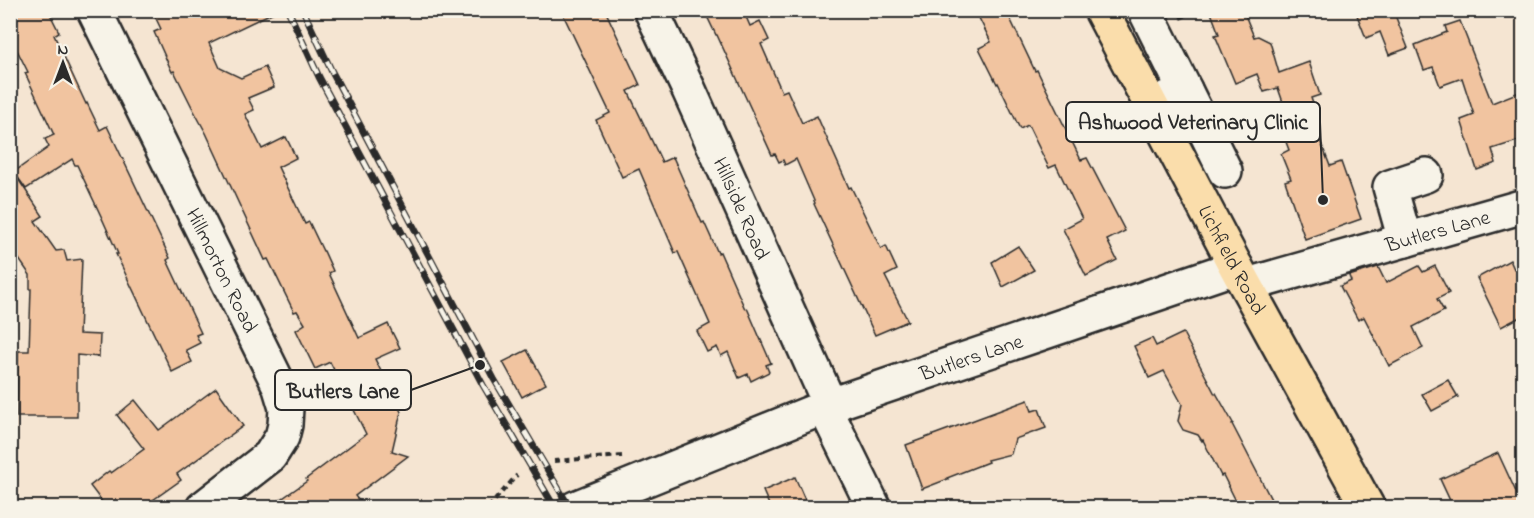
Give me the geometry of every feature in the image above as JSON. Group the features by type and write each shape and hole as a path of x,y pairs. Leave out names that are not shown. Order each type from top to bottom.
{"main road":[{"name":"Lichfield Road","path":"1101,10 1368,507"}],"street":[{"name":"Hillmorton Road","path":"94,10 279,385 286,408 282,437 270,456 203,507"},
{"name":"Hillside Road","path":"651,10 689,90 874,507"},
{"path":"1145,10 1225,171"},
{"path":"1152,105 1185,90"},
{"path":"1405,240 1390,187 1426,175"},
{"name":"Butlers Lane","path":"580,505 828,407 1242,276 1405,240 1524,206"}],"path":[{"path":"554,461 624,456"},
{"path":"488,507 517,475"}],"building":[{"path":"10,10 48,10 59,32 54,35 86,104 100,130 107,126 170,258 167,260 201,333 196,335 200,343 186,350 192,362 172,372 77,165 72,159 26,189 14,172 49,147 45,139 54,135 25,73 28,72 10,36"},
{"path":"152,10 278,10 209,43 220,68 241,78 265,67 274,87 248,98 254,110 245,114 262,149 286,137 296,158 278,167 305,224 309,222 324,251 333,271 329,273 359,338 388,324 400,348 375,359 401,412 392,451 408,456 355,496 364,507 270,507 366,434 330,362 315,369 296,330 305,324 297,311 294,312 268,259 265,260 206,133 174,71 172,72 154,32 161,29"},
{"path":"561,10 605,10 640,85 628,91 662,162 673,157 702,223 704,222 718,253 720,252 745,309 747,308 771,363 766,365 769,372 751,381 748,374 739,378 728,352 721,356 717,347 707,352 697,331 710,324 678,252 675,253 639,169 622,177 596,120 610,113"},
{"path":"704,10 743,10 750,26 760,21 769,40 761,44 782,92 787,90 802,123 817,116 849,188 851,187 881,249 886,246 897,270 885,276 908,321 875,335 814,204 796,159 785,165 783,160 779,162 775,154 772,155"},
{"path":"975,10 1006,10 1081,160 1087,158 1125,231 1107,240 1117,260 1086,276 1063,229 1082,219 1056,165 1049,168 1028,125 1020,129 979,48 991,42"},
{"path":"1210,10 1243,10 1254,37 1258,36 1270,42 1279,73 1309,62 1320,95 1311,98 1316,112 1310,114 1330,166 1341,162 1361,219 1305,239 1285,181 1291,179 1281,154 1289,150 1286,142 1293,140 1289,129 1292,128 1278,88 1264,92 1257,74 1235,83 1215,35 1219,34"},
{"path":"1355,10 1393,10 1408,48 1389,55 1380,32 1366,38"},
{"path":"1460,21 1492,103 1524,90 1524,139 1492,149 1496,163 1477,170 1461,120 1474,115 1462,78 1440,86 1433,67 1424,70 1415,45 1447,32 1445,26"},
{"path":"10,167 43,216 35,221 56,251 64,250 67,261 82,259 79,334 100,335 99,357 77,355 77,417 17,417 18,351 29,351 31,289 30,275 12,249 17,246 10,237"},
{"path":"1018,246 1034,270 1003,287 992,262"},
{"path":"1510,260 1514,269 1524,264 1524,315 1501,327 1477,278"},
{"path":"1419,266 1423,272 1435,266 1449,293 1437,299 1444,311 1413,327 1423,348 1389,366 1364,317 1358,320 1340,286 1351,281 1349,276 1378,267 1386,283"},
{"path":"1183,333 1233,423 1275,507 1239,507 1203,440 1198,435 1183,430 1178,421 1182,404 1164,371 1149,378 1134,346 1152,338 1156,346"},
{"path":"527,350 546,384 522,397 503,362"},
{"path":"1448,380 1458,397 1432,411 1422,394"},
{"path":"216,388 243,426 177,474 181,480 143,507 106,507 90,486 144,449 117,415 135,400 159,430"},
{"path":"1028,400 1032,411 1039,409 1046,428 1015,439 1011,454 987,460 988,462 922,489 906,445"},
{"path":"1498,453 1523,507 1453,507 1440,479"},
{"path":"795,477 808,507 770,507 763,491"}],"railway":[{"path":"288,10 319,77 483,385 555,508"},
{"path":"303,10 332,72 494,379 570,508"}],"place":[{"name":"Ashwood Veterinary Clinic","path":"1323,200"},
{"name":"Butlers Lane","path":"480,365"}]}
